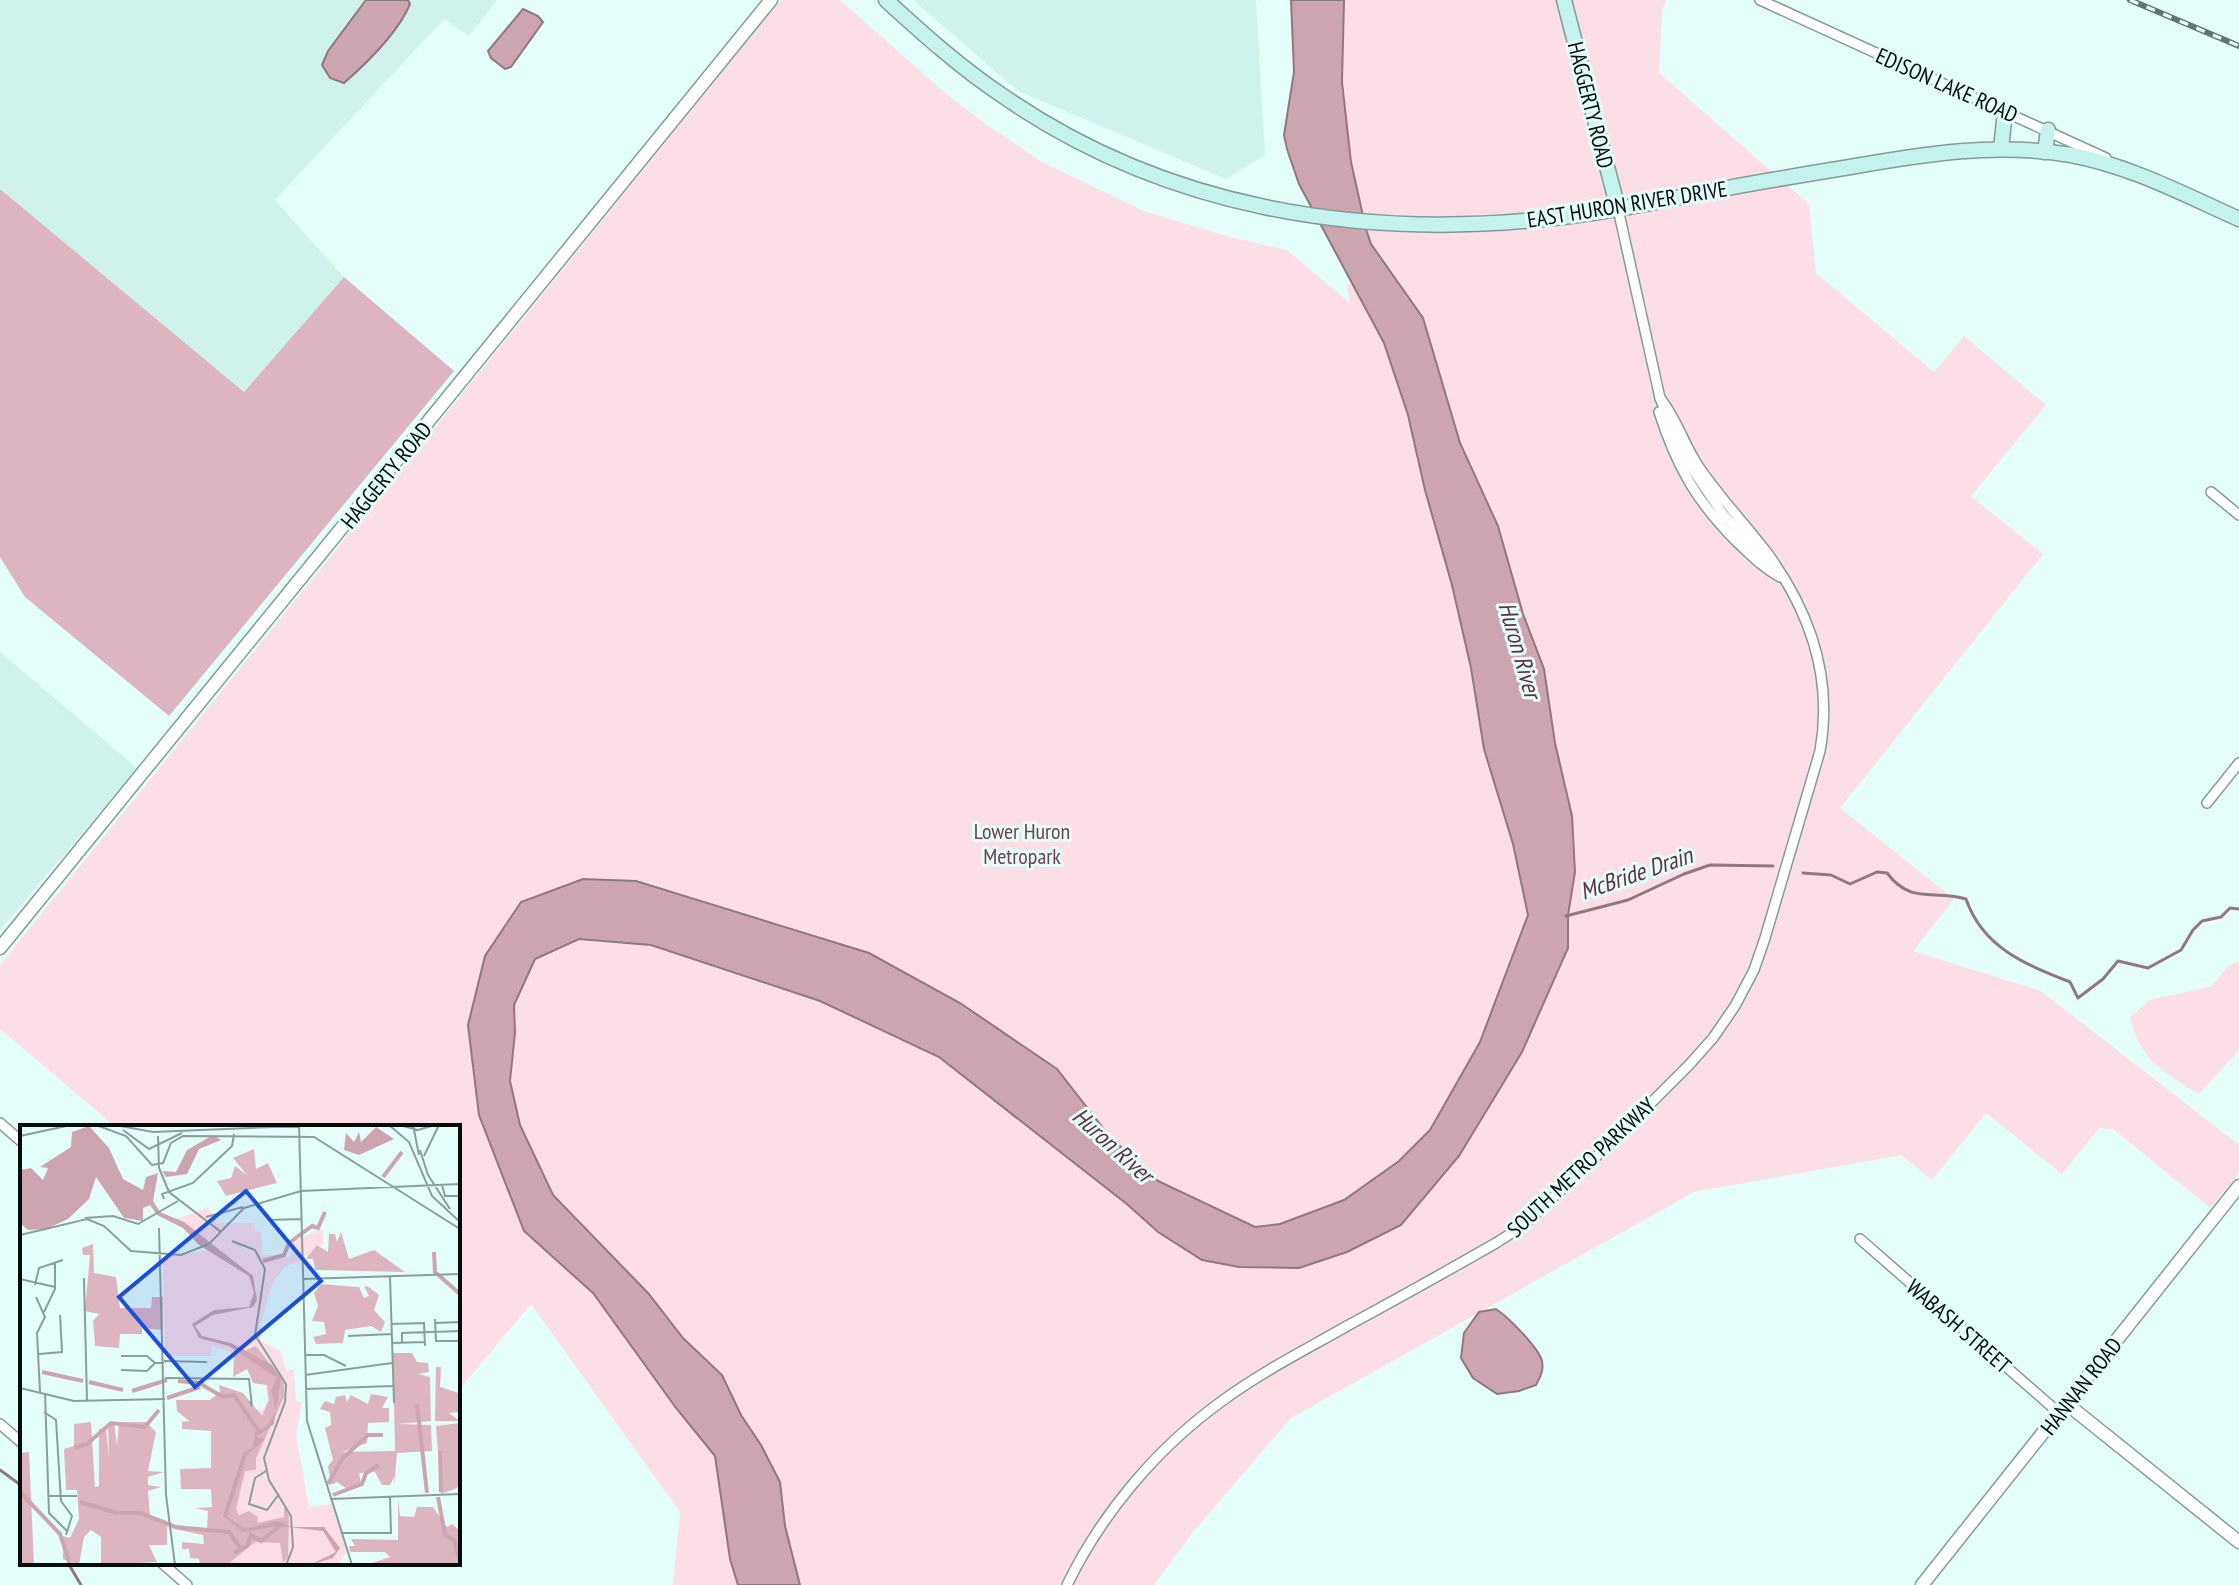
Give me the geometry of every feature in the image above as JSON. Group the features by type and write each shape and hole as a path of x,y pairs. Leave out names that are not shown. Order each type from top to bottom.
{"main road":[{"name":"EAST HURON RIVER DRIVE","path":"886,0 930,41 1004,97 1094,149 1202,191 1287,213 1399,225 1512,222 1618,209 1904,156 2001,149 2073,156 2134,173 2239,219"},
{"name":"HAGGERTY ROAD","path":"1564,0 1618,209"},
{"path":"2001,149 2005,111"},
{"path":"2045,152 2048,130"}],"street":[{"name":"HAGGERTY ROAD","path":"0,948 771,0"},
{"name":"EDISON LAKE ROAD","path":"1760,0 2048,130 2134,173"},
{"name":"SOUTH METRO PARKWAY","path":"1618,209 1660,398 1658,407 1670,446 1697,497 1722,527 1761,565 1783,578"},
{"name":"SOUTH METRO PARKWAY","path":"1067,1585 1082,1556 1118,1503 1149,1466 1192,1425 1263,1374 1524,1225 1629,1125 1713,1038 1754,970 1810,790 1823,736 1824,688 1817,653 1798,603 1769,556 1700,468 1685,445 1673,414 1660,398"},
{"path":"2211,492 2239,515"},
{"path":"2207,803 2239,763"},
{"path":"0,1123 20,1140"},
{"name":"HANNAN ROAD","path":"1922,1585 2239,1186"},
{"name":"WABASH STREET","path":"1860,1239 2063,1408 2239,1542"},
{"path":"0,1424 20,1441"},
{"path":"164,1565 187,1585"}],"shaded area":[{"path":"0,0 497,0 469,36 444,19 275,200 344,277 244,392 0,189"},
{"path":"913,0 1256,0 1265,155 1226,179 1018,91"},
{"path":"0,189 244,392 344,277 454,371 169,716 25,597 0,557"},
{"path":"0,652 137,768 0,930"}],"green space":[{"name":"Lower Huron Metropark","path":"781,0 840,0 944,92 1042,162 1144,211 1230,237 1287,250 1350,303 1347,284 1398,282 1371,244 1351,162 1342,82 1344,0 1667,0 1662,9 1659,73 1809,204 1816,273 1934,372 1964,336 2046,405 1971,496 2043,554 1840,808 1954,899 1913,951 2041,991 2239,1145 2239,1173 2210,1208 2113,1129 2099,1128 2062,1174 1986,1113 1932,1180 1901,1155 1694,1192 1291,1418 1193,1532 1154,1585 673,1585 680,1512 531,1304 460,1389 460,1125 114,1125 0,1029 0,965"},
{"path":"2239,961 2239,1050 2199,1094 2155,1063 2140,1044 2130,1017 2150,1000 2212,986 2228,966"}],"water":[{"path":"366,0 408,0 410,4 390,36 353,75 344,83 330,78 322,65 328,51"},
{"name":"Huron River","path":"1291,0 1344,0 1342,82 1351,162 1366,229 1371,244 1423,318 1460,443 1498,526 1523,614 1544,669 1555,743 1572,816 1575,872 1568,915 1568,948 1522,1052 1459,1156 1401,1225 1347,1252 1299,1268 1239,1267 1202,1260 1158,1232 939,1057 820,1001 651,945 579,939 535,959 514,1005 515,1033 510,1081 520,1125 553,1195 648,1293 683,1338 722,1375 780,1482 785,1526 800,1585 738,1585 730,1559 715,1456 676,1408 593,1293 524,1231 479,1115 468,1025 485,956 521,902 583,879 636,881 869,953 960,1003 1057,1069 1110,1137 1158,1181 1255,1227 1280,1224 1344,1200 1399,1161 1430,1130 1480,1042 1528,915 1513,844 1484,749 1471,668 1408,415 1384,343 1299,184 1287,149 1284,135 1294,72"},
{"path":"523,9 543,22 511,67 505,69 491,58 488,51"},
{"path":"1496,1309 1540,1355 1542,1368 1536,1385 1497,1394 1473,1378 1461,1358 1464,1333 1479,1312"}],"waterway":[{"name":"McBride Drain","path":"1566,916 1628,900 1710,865 1773,866"},
{"name":"McBride Drain","path":"1803,873 1831,875 1850,884 1877,872 1887,873 1896,883 1914,893 1966,899 1983,930 1995,942 2022,961 2070,982 2078,998 2103,979 2118,961 2148,968 2181,950 2202,921 2221,917 2230,908 2239,909"},
{"path":"0,1470 20,1485"},
{"path":"69,1565 81,1585"}],"railway":[{"path":"2130,0 2239,46"}]}
